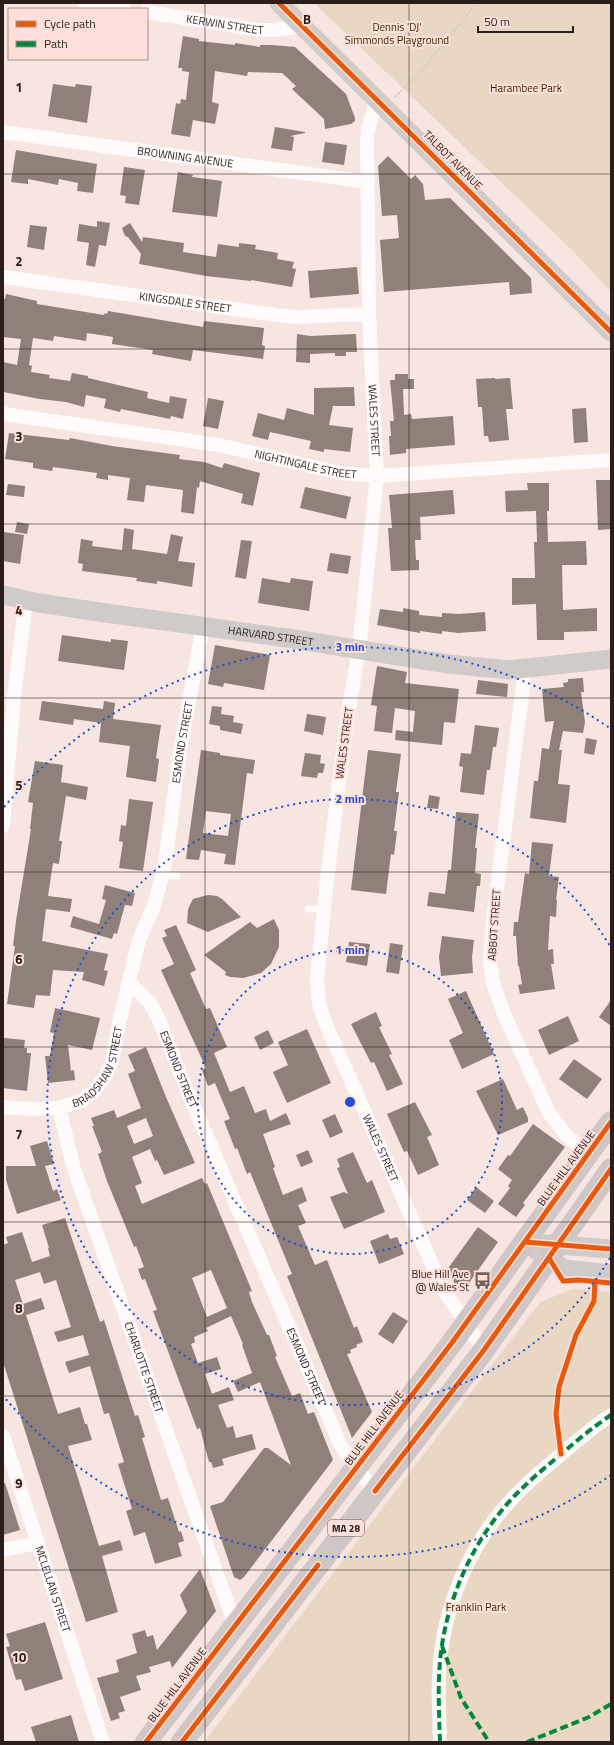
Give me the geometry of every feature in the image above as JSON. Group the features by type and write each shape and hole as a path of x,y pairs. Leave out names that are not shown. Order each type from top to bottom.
{"main road":[{"name":"TALBOT AVENUE","path":"279,3 611,332"},
{"name":"HARVARD STREET","path":"3,596 26,601 203,626 448,664 522,670 611,659"},
{"name":"BLUE HILL AVENUE","path":"146,1742 466,1324 611,1122"},
{"name":"MA 28","path":"182,1742 484,1350 611,1169"},
{"path":"525,1242 553,1251 611,1249"},
{"path":"553,1251 564,1269 611,1274"}],"street":[{"path":"85,3 118,8"},
{"name":"KERWIN STREET","path":"148,12 259,30 274,30 303,26"},
{"name":"WALES STREET","path":"381,103 368,130 369,314 377,476 359,650 347,719 317,980 319,1003 325,1022 443,1289 484,1350"},
{"name":"BROWNING AVENUE","path":"3,132 368,182"},
{"name":"KINGSDALE STREET","path":"3,277 296,317 369,314"},
{"name":"NIGHTINGALE STREET","path":"3,414 211,444 262,454 340,473 377,476 611,460"},
{"path":"3,826 14,696 26,601"},
{"name":"ESMOND STREET","path":"203,626 180,751 163,875 154,906 139,940 129,982 150,1003 159,1020 188,1093 340,1444 356,1468 375,1491"},
{"name":"ABBOT STREET","path":"522,670 524,679 494,912 490,960 493,983 504,1014 554,1122 567,1136 589,1153"},
{"name":"BRADSHAW STREET","path":"3,1107 33,1109 59,1108 81,1101 94,1091 106,1075 112,1061 129,982"},
{"name":"CHARLOTTE STREET","path":"59,1108 74,1169 235,1625"},
{"path":"440,1742 438,1674 442,1644 452,1601 475,1550 498,1515 527,1485 574,1443 611,1415"},
{"name":"MCLELLAN STREET","path":"3,1436 103,1742"},
{"path":"3,1550 38,1543"}],"lane":[{"path":"163,875 177,876"},
{"path":"308,909 324,909"}],"path":[{"path":"381,103 420,73 477,3"}],"green space":[{"name":"Harambee Park","path":"314,3 611,3 611,292 573,251"},
{"name":"Franklin Park","path":"573,1289 611,1292 611,1742 204,1742 540,1302"}],"building":[{"path":"183,36 199,39 199,41 235,45 235,43 260,47 260,45 272,45 295,47 346,94 355,121 351,124 325,129 324,119 292,89 296,86 282,73 248,72 247,76 215,71 212,102 219,104 215,124 193,120 190,137 171,134 176,103 180,104 181,99 186,100 189,72 182,71 182,68 178,68"},
{"path":"53,84 75,87 76,84 92,86 87,123 48,116"},
{"path":"275,127 305,133 290,136 294,137 292,151 271,148"},
{"path":"325,142 347,145 344,165 322,162"},
{"path":"16,150 97,164 93,193 77,191 78,183 59,179 58,185 28,179 28,184 11,182"},
{"path":"388,156 411,179 415,175 423,184 425,200 450,198 531,278 532,293 510,295 509,282 384,292 380,240 399,238 397,215 382,216 378,166"},
{"path":"124,167 145,170 139,205 125,203 126,196 120,195"},
{"path":"178,172 193,175 192,177 222,181 217,217 172,212"},
{"path":"97,221 110,223 106,246 99,245 95,267 86,265 89,243 77,241 79,224 97,227"},
{"path":"130,223 142,242 143,237 184,243 183,252 216,257 218,244 239,247 239,243 256,245 255,249 278,253 277,259 294,262 292,268 296,269 292,287 251,280 206,276 139,264 141,254 128,237 125,236 122,228"},
{"path":"30,225 47,227 44,250 27,247"},
{"path":"357,267 359,294 310,298 308,271"},
{"path":"6,294 37,301 37,304 104,315 105,313 107,314 108,311 203,327 204,321 264,328 262,345 265,346 263,359 193,350 191,361 152,354 153,350 112,344 113,337 87,333 86,341 54,336 53,341 33,338 29,365 32,366 31,372 50,375 49,378 70,381 72,373 88,376 88,378 148,392 147,398 169,403 170,396 187,399 183,419 171,416 170,419 121,409 120,412 104,408 106,399 86,395 84,407 66,402 3,392 3,362 17,365 21,339 3,337 3,299 5,299"},
{"path":"297,334 310,336 356,334 357,352 346,352 346,356 335,356 335,353 310,354 310,363 296,362"},
{"path":"395,374 408,374 408,379 414,379 414,389 403,389 404,415 411,414 412,419 453,416 455,445 406,449 406,453 390,455 390,421 394,421 390,380 395,380"},
{"path":"510,378 513,409 506,409 509,440 489,442 488,436 484,436 482,407 478,407 476,379"},
{"path":"354,387 355,406 333,406 329,425 353,428 350,452 324,449 324,452 309,449 311,441 270,432 268,440 252,436 258,413 284,420 287,408 314,415 314,388"},
{"path":"208,398 224,401 218,429 203,426"},
{"path":"586,408 588,442 574,443 572,409"},
{"path":"9,433 69,440 70,438 112,446 180,455 179,459 204,462 222,468 224,463 260,473 253,506 241,503 243,494 200,481 199,488 197,487 194,514 181,512 183,490 146,485 144,502 127,500 130,478 108,475 108,480 96,478 97,473 53,467 52,471 33,468 33,463 5,459"},
{"path":"596,480 611,480 611,529 598,530"},
{"path":"527,483 549,483 549,511 547,511 548,542 586,541 587,565 562,565 563,610 597,608 597,631 564,632 564,640 537,640 536,604 512,605 512,578 535,578 534,542 537,542 536,511 506,512 505,491 528,490"},
{"path":"8,484 25,486 24,497 6,495"},
{"path":"305,487 351,497 346,519 300,508"},
{"path":"453,490 455,514 420,517 421,540 415,540 416,560 419,560 419,570 391,571 388,528 392,528 389,495"},
{"path":"17,522 29,524 27,534 15,532"},
{"path":"124,528 134,530 132,549 167,554 171,534 183,537 178,561 195,563 192,587 157,581 157,584 136,581 137,578 82,571 83,564 78,563 81,539 93,541 92,546 122,550"},
{"path":"4,532 24,535 20,564 3,561"},
{"path":"241,540 252,541 246,579 235,577"},
{"path":"330,553 351,556 348,574 327,571"},
{"path":"262,578 290,583 291,578 313,581 309,611 258,603"},
{"path":"403,608 419,611 419,615 442,617 442,613 459,614 485,612 486,631 458,633 442,631 442,634 420,631 420,633 377,625 380,609 403,612"},
{"path":"62,635 111,642 111,639 128,641 124,670 58,661"},
{"path":"215,645 270,655 264,690 224,683 223,687 208,684"},
{"path":"377,666 407,672 405,683 459,689 455,723 444,722 442,745 395,740 396,730 413,732 415,711 395,708 392,733 374,731 377,706 371,705"},
{"path":"583,678 584,692 581,692 585,722 583,733 563,731 559,750 562,750 558,784 570,785 566,823 530,818 534,781 538,781 542,748 549,749 554,721 545,722 542,689 564,687 563,683 568,682 568,679"},
{"path":"478,680 508,684 507,697 476,694"},
{"path":"42,701 103,709 104,701 115,703 113,719 161,725 156,758 159,759 156,782 126,777 130,746 99,742 101,723 74,719 73,725 39,720"},
{"path":"212,706 222,707 221,714 234,716 233,722 243,724 241,734 220,730 220,726 209,724"},
{"path":"307,714 326,717 323,735 304,731"},
{"path":"475,725 499,728 496,747 493,747 490,770 487,770 484,795 460,792 463,767 459,766 461,753 471,754"},
{"path":"586,738 597,740 594,755 584,753"},
{"path":"201,750 220,753 220,755 255,760 253,774 247,773 235,865 224,864 226,854 201,850 199,860 186,859","holes":["206,811 231,814 228,836 203,833"]},
{"path":"368,750 401,754 396,792 399,792 394,831 397,831 394,855 391,854 386,894 351,890"},
{"path":"305,753 321,755 320,763 325,764 323,773 318,773 317,778 301,776"},
{"path":"35,761 63,765 61,782 88,787 86,800 66,796 59,841 62,841 59,864 53,863 48,896 72,899 70,912 46,909 42,941 108,954 104,970 108,971 104,986 82,980 84,972 53,970 50,996 36,995 34,1008 7,1004 15,946 13,946 16,921 31,829 33,803 28,802"},
{"path":"429,795 440,797 438,809 427,808"},
{"path":"129,799 153,802 143,871 119,868 123,842 119,841 121,825 126,826"},
{"path":"456,812 479,814 475,848 477,848 475,873 481,874 480,886 477,886 474,912 427,906 429,892 445,894 448,870 451,870"},
{"path":"532,842 553,844 549,876 559,877 556,900 556,917 550,916 548,950 553,949 554,964 551,964 555,989 520,994 518,985 522,984 518,966 516,936 513,936 514,922 518,922 525,873 529,874"},
{"path":"105,885 135,893 132,906 125,905 117,934 114,933 112,939 70,927 73,916 99,924 106,900 102,899"},
{"path":"208,895 217,896 222,899 241,917 208,932 187,923 188,909 193,899"},
{"path":"274,919 279,930 279,947 271,964 261,973 243,978 230,977 225,975 226,972 204,955 250,922 257,928"},
{"path":"176,925 196,970 190,973 206,1009 210,1008 227,1047 214,1053 230,1092 244,1086 255,1113 266,1109 270,1121 286,1113 291,1124 263,1134 283,1195 302,1187 307,1201 298,1205 306,1223 298,1226 315,1265 327,1260 354,1328 357,1326 363,1342 356,1345 357,1347 350,1350 351,1353 347,1354 372,1412 352,1438 287,1276 292,1274 250,1172 247,1174 224,1121 230,1119 215,1083 208,1086 202,1070 206,1068 161,970 174,964 162,938 167,936 164,930"},
{"path":"442,936 474,940 472,957 473,973 441,976 439,957"},
{"path":"349,942 370,944 367,966 346,962"},
{"path":"390,943 403,945 399,974 386,972"},
{"path":"466,991 494,1054 462,1069 449,1040 463,1033 448,999"},
{"path":"611,1000 611,1026 599,1017"},
{"path":"55,1008 100,1018 92,1050 68,1045 71,1071 74,1070 75,1080 48,1083 45,1056 50,1056 54,1033 50,1032"},
{"path":"376,1012 382,1026 379,1027 392,1054 389,1055 403,1084 387,1091 374,1062 371,1063 351,1024"},
{"path":"568,1016 579,1041 549,1055 538,1030"},
{"path":"307,1029 331,1083 287,1103 273,1072 288,1065 278,1042"},
{"path":"268,1030 274,1043 260,1050 254,1037"},
{"path":"4,1038 25,1040 24,1048 27,1048 27,1053 31,1053 27,1091 3,1088"},
{"path":"146,1047 195,1163 164,1175 157,1160 155,1161 150,1149 132,1157 142,1183 135,1186 142,1204 202,1178 205,1184 207,1183 252,1291 249,1292 252,1302 267,1335 269,1335 277,1356 275,1357 292,1396 300,1393 308,1414 314,1412 333,1460 244,1577 240,1580 234,1577 210,1506 223,1502 264,1448 268,1448 291,1465 260,1382 238,1392 233,1381 252,1373 242,1345 243,1344 231,1316 206,1328 208,1331 194,1337 195,1342 191,1344 198,1363 217,1357 221,1369 205,1374 212,1394 229,1387 234,1400 218,1405 227,1428 233,1426 236,1438 252,1434 256,1449 222,1459 224,1465 213,1468 211,1462 209,1462 200,1428 197,1429 153,1311 157,1310 145,1279 142,1280 138,1269 144,1267 136,1246 134,1247 107,1181 98,1154 102,1152 92,1126 94,1126 91,1118 114,1110 117,1118 141,1108 128,1074 135,1071 128,1055","holes":["146,1118 153,1136 134,1144 127,1126","211,1270 227,1308 207,1317 192,1278"]},
{"path":"574,1059 602,1079 587,1099 559,1079"},
{"path":"503,1079 517,1110 523,1107 528,1118 528,1122 498,1135 476,1091"},
{"path":"415,1102 432,1135 427,1137 439,1165 418,1175 407,1151 404,1152 387,1114"},
{"path":"335,1114 343,1132 330,1138 322,1120"},
{"path":"533,1124 565,1147 523,1203 525,1205 516,1217 498,1204 510,1188 508,1186 512,1180 498,1169 508,1155 510,1156"},
{"path":"47,1141 54,1164 45,1166 53,1191 57,1189 61,1200 17,1214 6,1180 6,1166 36,1166 30,1146"},
{"path":"308,1150 313,1162 301,1167 296,1155"},
{"path":"353,1152 367,1183 372,1180 385,1212 344,1229 330,1197 344,1192 348,1194 337,1168 340,1167 337,1159"},
{"path":"476,1187 494,1201 485,1213 467,1200"},
{"path":"65,1218 100,1322 104,1320 135,1416 138,1415 145,1437 142,1438 161,1500 168,1498 179,1532 181,1531 184,1541 178,1543 182,1556 155,1564 145,1532 134,1536 126,1511 132,1509 118,1464 124,1462 109,1413 104,1414 90,1366 69,1373 65,1362 89,1355 83,1335 58,1342 54,1332 71,1327 56,1280 44,1284 40,1272 15,1280 23,1304 41,1298 45,1309 26,1315 58,1414 80,1407 85,1424 87,1424 92,1440 68,1446 99,1546 120,1540 123,1550 102,1556 118,1612 86,1622 3,1362 3,1245 8,1243 6,1237 22,1232 32,1262 50,1256 42,1225"},
{"path":"478,1227 498,1242 464,1290 456,1288 449,1267"},
{"path":"388,1234 390,1239 397,1237 404,1254 379,1264 370,1241"},
{"path":"393,1312 408,1321 393,1344 378,1334"},
{"path":"3,1483 5,1483 20,1530 3,1535"},
{"path":"200,1569 216,1611 172,1668 170,1661 149,1667 151,1672 136,1676 141,1690 120,1697 125,1711 118,1713 120,1718 111,1721 97,1678 119,1672 116,1660 137,1653 132,1634 145,1630 147,1637 153,1635 157,1650 187,1612 180,1595"},
{"path":"45,1622 63,1679 25,1691 21,1679 16,1680 6,1647 10,1646 6,1634"},
{"path":"71,1715 79,1742 36,1742 31,1727"}],"marked path":[{"path":"440,1742 440,1657 445,1628 455,1593 469,1560 498,1515 519,1491 578,1440 611,1415"},
{"path":"442,1646 461,1698 489,1742"},
{"path":"527,1742 589,1717 611,1704"}],"cycle path":[{"path":"279,3 611,332"},
{"path":"146,1742 451,1344 611,1122"},
{"path":"375,1491 484,1350 611,1169"},
{"path":"525,1242 611,1249"},
{"path":"549,1258 563,1281 579,1280 611,1283"},
{"path":"561,1454 556,1414 559,1387 576,1335 594,1301 595,1281"},
{"path":"182,1742 318,1565"}],"place":[{"name":"Blue Hill Ave @ Wales St","path":"482,1280"}],"park label":[{"name":"Dennis 'DJ' Simmonds Playground","path":"397,33"}]}
